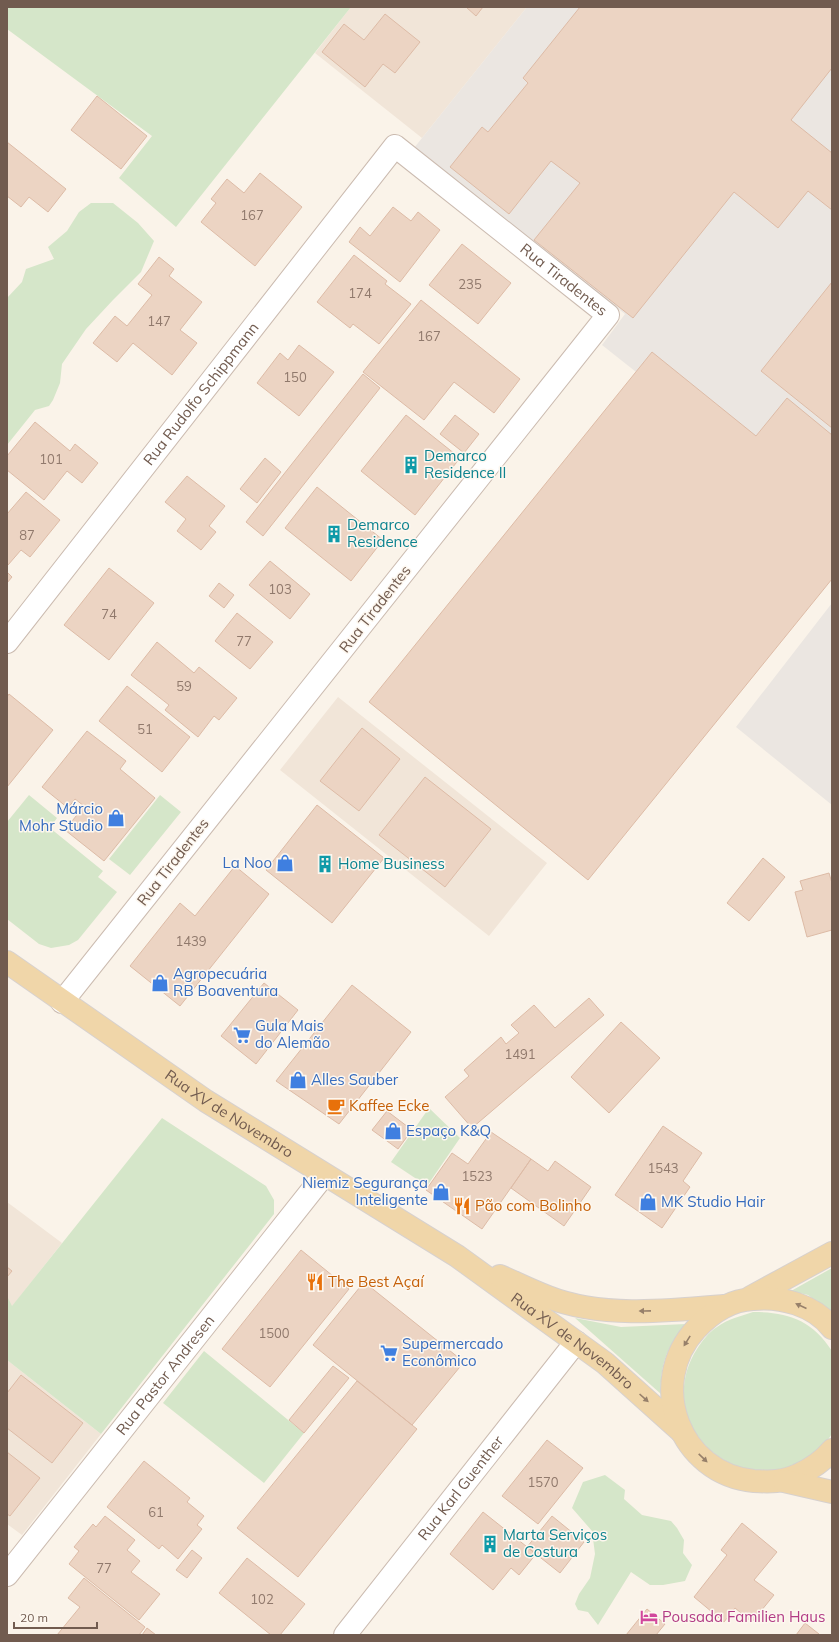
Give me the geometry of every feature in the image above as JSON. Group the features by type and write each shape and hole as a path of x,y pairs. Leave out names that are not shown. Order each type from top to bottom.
{"main road":[{"name":"Rua XV de Novembro","path":"7,962 62,1002 206,1101 457,1256 605,1363 682,1432"},
{"path":"832,1252 746,1299 725,1306 704,1320 688,1338 677,1360 672,1384 674,1409 682,1432 693,1449 708,1464 725,1474 745,1480 766,1482 784,1481 832,1492"},
{"name":"Rua XV de Novembro","path":"457,1256 548,1298 573,1304 603,1309 631,1311 678,1310 725,1306"},
{"path":"746,1299 769,1297 791,1302 811,1311 832,1328"},
{"path":"784,1481 808,1470 827,1456 832,1450"}],"street":[{"name":"Rua Rudolfo Schippmann","path":"7,642 395,146"},
{"name":"Rua Tiradentes","path":"62,1002 608,315 395,146"},
{"name":"Rua Pastor Andresen","path":"7,1575 324,1175"},
{"name":"Rua Karl Guenther","path":"344,1635 576,1342"}],"shaded area":[{"path":"351,7 527,7 422,138 315,53"},
{"path":"527,7 832,7 832,527 602,345 625,314 414,148"},
{"path":"832,603 832,805 736,727"},
{"path":"338,697 547,863 489,936 280,770"},
{"path":"7,1202 62,1243 7,1313"},
{"path":"7,1360 101,1434 22,1535 7,1524"}],"green space":[{"path":"7,7 351,7 176,227 119,178 152,136 7,29"},
{"path":"91,203 113,203 138,223 154,241 141,272 86,329 62,364 60,383 49,406 35,410 7,445 7,298 22,282 26,269 54,259 48,247 67,231 79,212"},
{"path":"29,795 57,818 50,828 103,871 98,877 117,892 78,940 69,945 51,948 39,944 7,919 7,822"},
{"path":"160,795 181,812 130,875 109,859"},
{"path":"429,1108 460,1138 427,1186 391,1162"},
{"path":"162,1118 266,1186 274,1200 274,1214 101,1434 7,1360 7,1296 12,1306"},
{"path":"832,1268 832,1312 808,1295 791,1291"},
{"path":"753,1312 766,1312 788,1316 798,1320 816,1332 832,1351 832,1433 821,1447 806,1459 796,1464 769,1470 744,1468 722,1458 703,1443 690,1423 684,1399 686,1374 697,1349 703,1340 711,1331 721,1324"},
{"path":"575,1318 621,1327 686,1324 669,1348 666,1356 663,1365 661,1394"},
{"path":"204,1351 304,1433 264,1483 163,1403"},
{"path":"605,1475 625,1490 624,1499 642,1515 671,1521 684,1540 683,1553 692,1565 685,1581 663,1585 650,1585 631,1572 598,1625 588,1612 578,1610 575,1604 579,1594 590,1578 595,1554 592,1531 572,1508 583,1482"}],"building":[{"path":"466,7 483,7 476,16"},
{"path":"580,7 832,7 832,68 791,120 832,153 832,210 808,191 778,228 734,192 633,318 534,240 580,183 551,161 509,214 450,167 482,127 488,132 528,83 523,78"},
{"path":"385,14 420,42 395,73 383,64 365,87 322,52 344,24 364,40"},
{"path":"97,96 147,136 121,169 71,130"},
{"path":"7,142 66,189 48,212 29,197 21,207 7,196"},
{"path":"260,173 302,207 255,266 201,222 216,203 211,199 227,179 244,193"},
{"path":"393,207 411,221 418,212 440,230 400,282 349,242 360,227 370,236"},
{"path":"462,244 511,283 478,324 429,285"},
{"path":"354,255 387,281 385,284 411,304 379,344 353,324 350,328 317,302"},
{"path":"159,257 174,269 169,276 202,302 180,330 197,343 172,375 133,343 117,362 93,343 115,316 127,326 152,295 138,284"},
{"path":"832,282 832,428 761,371"},
{"path":"421,300 520,379 494,413 454,382 424,420 363,372"},
{"path":"299,345 334,372 299,416 257,383 280,353 288,360"},
{"path":"652,352 756,436 787,398 832,435 832,579 588,880 369,702"},
{"path":"363,374 380,388 263,536 246,522"},
{"name":"Demarco Residence II","path":"406,415 460,458 415,515 361,471"},
{"path":"455,415 479,434 464,453 440,434"},
{"path":"35,422 70,451 75,444 98,463 82,483 67,471 44,500 7,470 7,456"},
{"path":"265,458 281,472 257,503 240,489"},
{"path":"187,476 225,506 209,526 216,532 201,550 177,531 186,519 165,502"},
{"name":"Demarco Residence","path":"317,487 383,540 351,581 285,528"},
{"path":"26,492 60,520 30,557 21,550 8,565 7,514"},
{"path":"270,561 310,594 290,619 249,585"},
{"path":"109,568 154,603 109,660 64,625"},
{"path":"7,572 12,577 7,583"},
{"path":"219,583 234,595 224,608 209,596"},
{"path":"237,613 273,642 250,669 215,641"},
{"path":"157,642 194,673 199,667 237,698 219,720 214,716 198,737 165,710 169,705 131,675"},
{"path":"127,686 190,737 162,772 99,721"},
{"path":"9,694 53,730 7,787 7,697"},
{"path":"362,728 400,759 359,811 320,781"},
{"path":"87,731 126,761 120,769 155,798 104,861 65,830 84,806 75,799 68,808 42,787"},
{"path":"425,777 491,829 445,887 379,835"},
{"name":"Home Business","path":"317,805 384,858 332,923 266,870"},
{"path":"763,858 785,877 749,921 727,903"},
{"path":"235,866 269,894 180,1006 130,966 180,903 195,916"},
{"path":"829,873 832,883 832,930 807,937 795,892 803,890 800,881"},
{"path":"264,983 298,1010 256,1064 221,1036"},
{"path":"352,985 411,1032 339,1124 276,1081"},
{"path":"589,998 604,1015 472,1128 445,1097 469,1076 464,1070 501,1037 506,1044 519,1033 511,1025 534,1005 555,1028"},
{"path":"621,1022 660,1058 609,1113 571,1077"},
{"path":"387,1111 412,1130 398,1149 372,1130"},
{"path":"663,1126 702,1153 683,1181 690,1187 662,1228 615,1195"},
{"path":"491,1132 531,1159 482,1229 426,1190 452,1153 468,1164"},
{"path":"531,1159 548,1171 555,1161 591,1187 564,1226 511,1188"},
{"path":"301,1250 349,1289 270,1387 222,1349"},
{"path":"7,1267 12,1271 7,1277"},
{"name":"Supermercado Econômico","path":"364,1282 464,1362 412,1425 313,1345"},
{"path":"333,1366 349,1378 304,1433 289,1420"},
{"path":"21,1375 83,1423 52,1463 7,1428 7,1393"},
{"path":"357,1381 417,1429 298,1577 237,1528"},
{"path":"547,1440 583,1468 538,1524 502,1496"},
{"path":"7,1452 40,1478 10,1516 7,1514"},
{"path":"144,1461 190,1498 187,1502 204,1516 197,1525 202,1529 178,1559 162,1545 159,1549 107,1507"},
{"name":"Marta Serviços de Costura","path":"483,1512 536,1554 519,1575 511,1568 493,1590 450,1554"},
{"path":"105,1516 135,1540 127,1550 140,1561 131,1572 160,1594 139,1620 69,1564 79,1551 74,1547 93,1524 96,1527"},
{"path":"552,1516 584,1542 560,1573 527,1547"},
{"path":"742,1523 777,1552 754,1580 774,1595 752,1622 735,1608 724,1622 694,1597 727,1555 721,1550"},
{"path":"192,1550 202,1558 187,1578 176,1570"},
{"path":"247,1558 305,1604 280,1635 271,1635 219,1593"},
{"path":"84,1578 145,1627 139,1635 57,1635 80,1607 68,1598"},
{"name":"Pousada Familien Haus","path":"647,1609 665,1624 656,1635 626,1635"},
{"path":"805,1623 819,1634 796,1635"},
{"path":"147,1628 156,1635 142,1635"}],"place":[{"name":"Demarco Residence II","path":"411,465"},
{"name":"Demarco Residence","path":"334,534"},
{"name":"Márcio Mohr Studio","path":"116,818"},
{"name":"La Noo","path":"285,863"},
{"name":"Home Business","path":"325,864"},
{"name":"Agropecuária RB Boaventura","path":"160,983"},
{"name":"Gula Mais do Alemão","path":"242,1035"},
{"name":"Alles Sauber","path":"298,1080"},
{"name":"Kaffee Ecke","path":"336,1106"},
{"name":"Espaço K&Q","path":"393,1131"},
{"name":"Niemiz Segurança Inteligente","path":"441,1192"},
{"name":"MK Studio Hair","path":"648,1202"},
{"name":"Pão com Bolinho","path":"462,1206"},
{"name":"The Best Açaí","path":"315,1282"},
{"name":"Supermercado Econômico","path":"389,1353"},
{"name":"Marta Serviços de Costura","path":"490,1544"},
{"name":"Pousada Familien Haus","path":"649,1617"}]}
